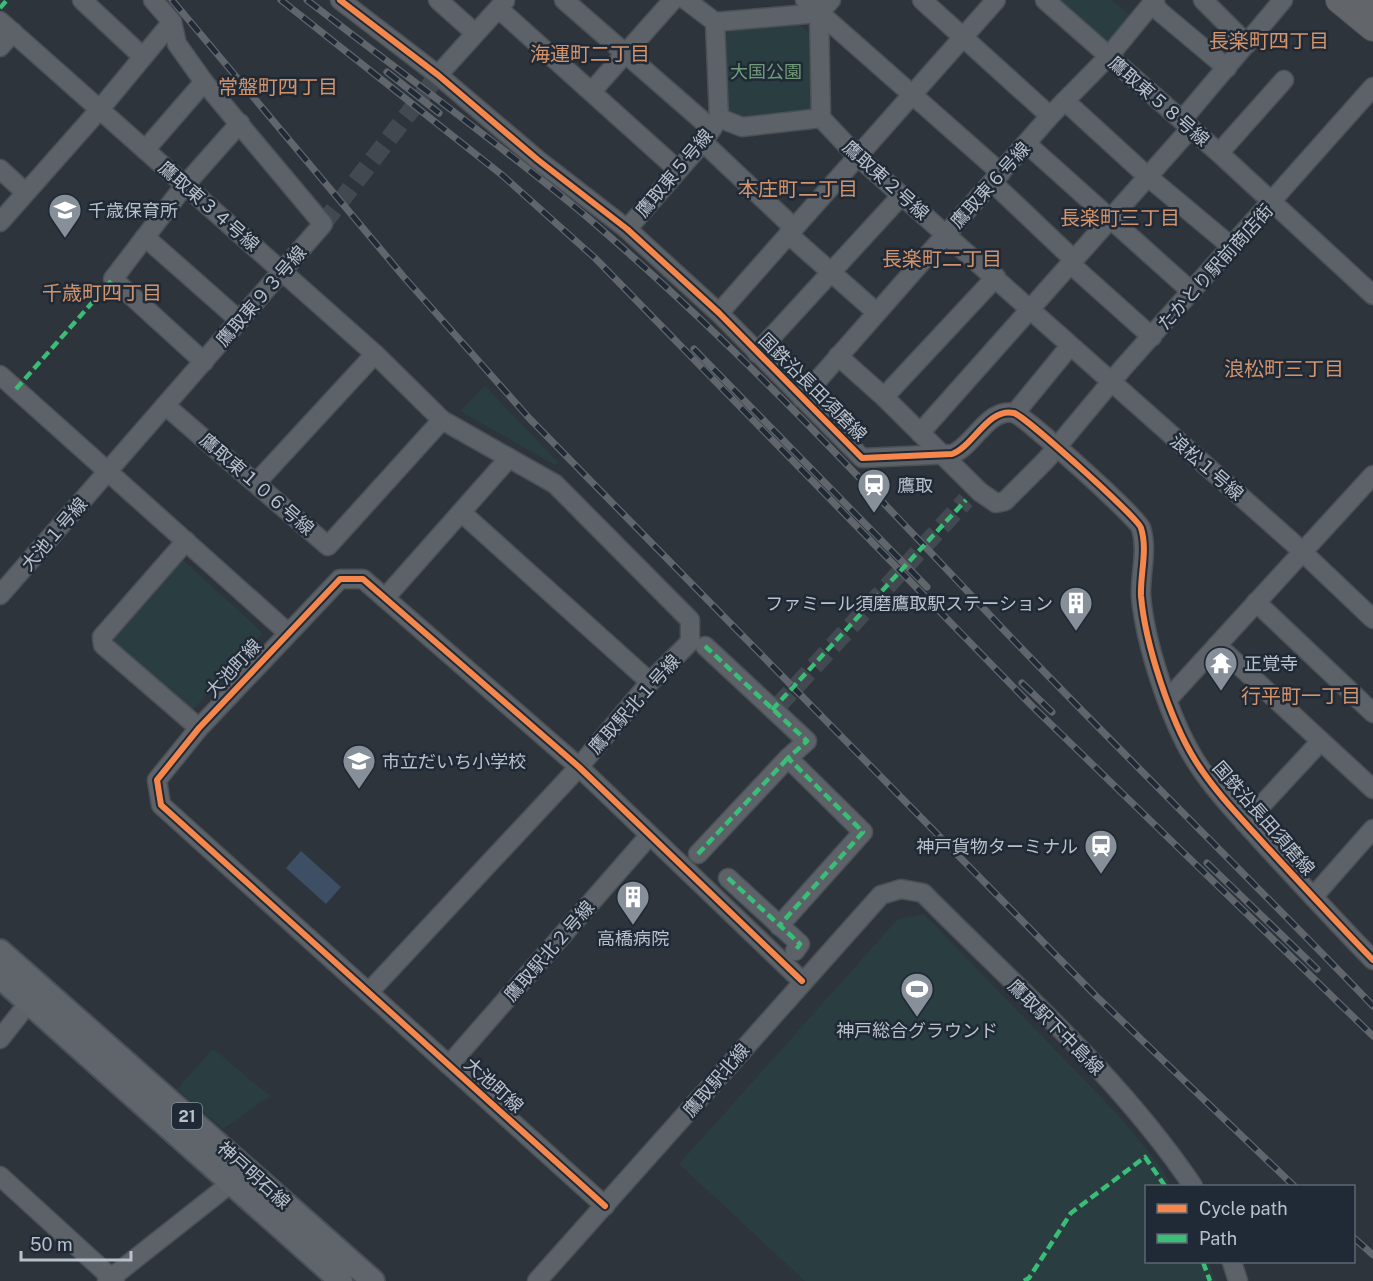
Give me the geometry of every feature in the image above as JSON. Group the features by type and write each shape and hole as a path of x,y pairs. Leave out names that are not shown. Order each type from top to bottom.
{"highway":[{"path":"1339,0 1373,28"},
{"path":"1368,0 1373,4"}],"main road":[{"name":"神戸明石線","path":"0,951 36,994 240,1176 373,1281"},
{"name":"神戸明石線","path":"0,977 36,994"},
{"name":"神戸明石線","path":"240,1176 341,1281"}],"street":[{"path":"82,0 143,57"},
{"name":"鷹取東９３号線","path":"108,472 323,224 204,82 177,44 172,22 153,0"},
{"name":"国鉄沿長田須磨線","path":"340,0 438,75 538,160 627,229 719,314 862,458 961,451 992,419 1002,413 1015,413 1057,447 1138,521 1143,540 1141,596 1153,656 1168,699 1194,758 1216,791 1373,960"},
{"path":"438,0 475,33"},
{"path":"564,0 626,52 711,130 827,276 876,312"},
{"path":"592,91 673,0"},
{"path":"686,0 715,22 825,7"},
{"path":"805,0 825,7 997,178 1071,257 1075,268 1152,337"},
{"path":"922,0 1050,116"},
{"path":"719,314 853,162 856,155 996,0"},
{"name":"鷹取東５８号線","path":"1046,0 1219,153 1373,295"},
{"path":"1203,0 1247,44"},
{"path":"920,433 1073,264 1147,176 1227,68 1283,0"},
{"path":"1154,1 1159,11 1227,68"},
{"name":"鷹取東６号線","path":"802,398 1050,116 1108,57 1154,1"},
{"path":"438,75 503,5 678,170"},
{"path":"711,130 821,118 825,7"},
{"path":"0,222 100,109 172,22"},
{"name":"鷹取東５号線","path":"627,229 711,130 715,22"},
{"path":"0,47 6,27"},
{"name":"鷹取東３４号線","path":"6,27 282,270 375,354 442,420"},
{"path":"1219,153 1284,80"},
{"path":"146,150 204,82"},
{"name":"たかとり駅前商店街","path":"1057,447 1111,382 1373,87"},
{"path":"1065,101 1147,176 1232,247"},
{"name":"鷹取東２号線","path":"821,118 856,155 996,277 1111,382"},
{"path":"204,362 113,279 184,185 240,123"},
{"path":"1027,144 1192,292"},
{"path":"0,169 26,192"},
{"path":"757,353 902,195"},
{"path":"145,237 239,320"},
{"path":"884,398 996,277"},
{"path":"1015,413 1070,346"},
{"path":"256,483 375,354"},
{"path":"837,356 884,398 980,492 996,502 1005,501 1057,447"},
{"path":"0,375 287,632"},
{"name":"浪松１号線","path":"1111,382 1302,552 1373,619"},
{"name":"鷹取東１０６号線","path":"165,406 328,546 442,420"},
{"name":"鷹取駅北１号線","path":"369,992 579,767 650,682 690,642 690,620 555,484 442,420"},
{"path":"385,598 509,458"},
{"name":"大池１号線","path":"0,595 108,472"},
{"path":"1168,699 1302,552 1369,487"},
{"path":"461,512 650,682"},
{"path":"186,541 102,637 103,645 199,728"},
{"name":"大池町線","path":"605,1206 161,805 157,780 199,728 287,632 340,579 363,579 579,767 802,981"},
{"path":"1256,602 1373,713"},
{"path":"1217,645 1373,789"},
{"path":"699,854 788,758 807,741 775,708 705,646"},
{"path":"1245,823 1321,741"},
{"path":"779,926 863,832 788,758"},
{"path":"1314,897 1373,829"},
{"name":"鷹取駅北２号線","path":"449,1065 649,836"},
{"path":"728,878 800,944 795,951"},
{"name":"鷹取駅北線","path":"537,1281 881,895 902,889"},
{"name":"鷹取駅下中島線","path":"902,889 923,893 1116,1086 1147,1122 1192,1185"},
{"path":"0,1039 36,994"},
{"path":"0,1176 111,1280 240,1176"},
{"path":"1232,1263 1238,1281"}],"green space":[{"path":"1059,0 1112,0 1131,16 1108,43"},
{"name":"大国公園","path":"766,24 798,24 809,34 816,60 813,103 811,110 791,116 740,121 724,110 720,41 731,30"},
{"path":"485,386 558,462 555,465 460,411"},
{"path":"183,560 263,633 190,713 111,641"},
{"name":"神戸総合グラウンド","path":"924,914 1120,1117 1160,1166 1170,1185 1145,1185 1145,1263 1208,1263 1216,1281 805,1281 679,1164 898,919"},
{"path":"213,1049 270,1096 223,1129 177,1089"}],"water":[{"path":"301,851 341,887 326,904 286,868"}],"tunnel":[{"path":"323,224 438,75"},
{"path":"778,706 966,500"}],"railway":[{"path":"172,0 403,276 529,418 1096,996 1293,1185"},
{"path":"281,0 502,175 595,258 1031,705 1373,1036"},
{"path":"307,0 553,189 695,314 800,416 1047,675 1373,1006"},
{"path":"387,72 439,113"},
{"path":"694,349 927,587"},
{"path":"1022,683 1052,712"},
{"path":"1207,863 1317,969"},
{"path":"1355,1239 1373,1255"}],"marked path":[{"path":"0,8 7,0"},
{"path":"16,389 113,279"},
{"path":"772,710 966,500"},
{"path":"705,646 807,741 788,758 863,832 779,926"},
{"path":"698,854 788,758"},
{"path":"728,878 800,944 795,951"},
{"path":"1024,1281 1029,1278 1071,1213 1145,1157 1164,1185"},
{"path":"1203,1263 1210,1281"}],"cycle path":[{"path":"340,0 438,75 538,160 627,229 719,313 862,458 952,454 967,444 988,421 1005,413 1014,413 1058,448 1102,488 1141,528 1144,545 1141,596 1153,658 1168,703 1195,760 1239,816 1373,960"},
{"path":"605,1206 161,805 157,780 199,728 340,579 363,579 579,767 802,981"}],"place":[{"name":"千歳保育所","path":"65,239"},
{"name":"鷹取","path":"874,514"},
{"name":"ファミール須磨鷹取駅ステーション","path":"1076,632"},
{"name":"正覚寺","path":"1221,692"},
{"name":"市立だいち小学校","path":"359,790"},
{"name":"神戸貨物ターミナル","path":"1101,875"},
{"name":"高橋病院","path":"633,926"},
{"name":"神戸総合グラウンド","path":"917,1018"}],"district":[{"name":"長楽町四丁目","path":"1269,41"},
{"name":"海運町二丁目","path":"590,54"},
{"name":"常盤町四丁目","path":"278,87"},
{"name":"本庄町二丁目","path":"798,189"},
{"name":"長楽町三丁目","path":"1120,218"},
{"name":"長楽町二丁目","path":"942,259"},
{"name":"千歳町四丁目","path":"102,293"},
{"name":"浪松町三丁目","path":"1284,369"},
{"name":"行平町一丁目","path":"1301,696"}]}
